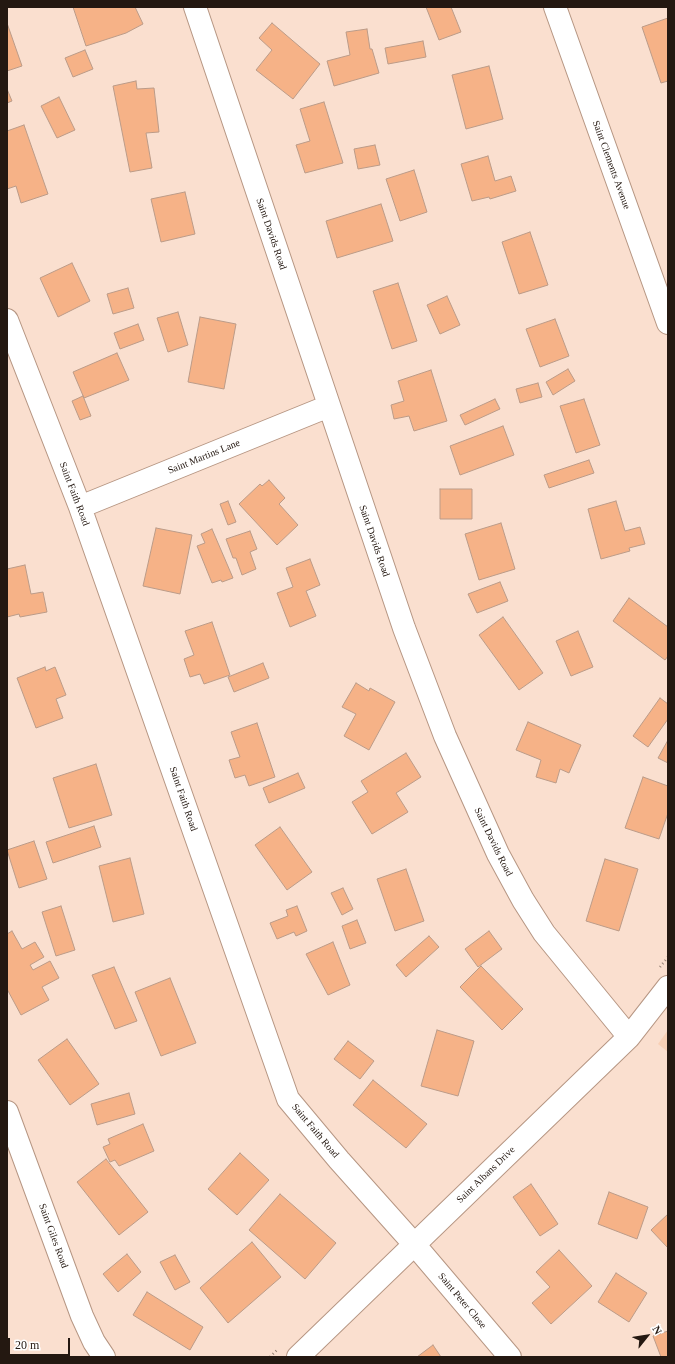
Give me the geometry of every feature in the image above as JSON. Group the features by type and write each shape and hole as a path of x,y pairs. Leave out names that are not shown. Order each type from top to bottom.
{"street":[{"name":"Saint Davids Road","path":"195,7 404,628 445,736 498,854 544,933 629,1037"},
{"name":"Saint Clements Avenue","path":"555,7 668,323"},
{"name":"Saint Faith Road","path":"7,320 80,507 288,1099 339,1160 414,1244"},
{"name":"Saint Martins Lane","path":"80,507 329,406"},
{"name":"Saint Albans Drive","path":"298,1357 629,1037 668,987"},
{"name":"Saint Giles Road","path":"7,1112 82,1316 94,1342 104,1357"},
{"name":"Saint Peter Close","path":"414,1244 510,1357"}],"shaded area":[{"path":"668,1030 668,1052 658,1044"}],"building":[{"path":"73,7 135,7 143,24 126,33 86,46"},
{"path":"426,7 451,7 461,32 439,40"},
{"path":"668,18 668,81 661,83 642,27"},
{"path":"7,23 22,66 7,71"},
{"path":"272,23 320,64 293,99 256,70 272,50 259,38"},
{"path":"367,29 370,49 372,49 379,73 334,86 327,61 350,55 346,32"},
{"path":"423,41 426,57 388,64 385,48"},
{"path":"85,50 93,69 73,77 65,58"},
{"path":"489,66 503,119 466,129 452,75"},
{"path":"136,81 137,89 154,88 159,132 146,133 152,168 130,172 113,86"},
{"path":"7,89 12,101 7,103"},
{"path":"59,97 75,130 57,138 41,106"},
{"path":"324,102 343,163 305,173 296,145 310,141 300,109"},
{"path":"24,125 48,194 21,203 16,186 7,189 7,131"},
{"path":"375,145 380,165 358,169 354,149"},
{"path":"488,156 495,181 511,176 516,191 490,199 489,197 472,201 461,164"},
{"path":"414,170 427,212 400,221 386,179"},
{"path":"185,192 195,234 161,242 151,199"},
{"path":"381,204 393,241 337,258 326,221"},
{"path":"530,232 548,285 519,294 502,242"},
{"path":"72,263 90,301 58,317 40,278"},
{"path":"398,283 417,341 392,349 373,291"},
{"path":"128,288 134,308 113,314 107,294"},
{"path":"447,296 460,325 440,334 427,305"},
{"path":"178,312 188,345 168,352 157,318"},
{"path":"200,317 236,324 224,389 188,382"},
{"path":"555,319 569,356 540,367 526,329"},
{"path":"138,324 144,340 120,349 114,333"},
{"path":"117,353 129,380 84,398 73,372"},
{"path":"568,369 575,381 553,395 546,382"},
{"path":"431,370 447,421 414,431 409,416 394,419 391,405 404,401 398,381"},
{"path":"538,383 542,397 520,403 516,389"},
{"path":"83,396 91,416 80,420 72,401"},
{"path":"495,399 500,409 465,425 460,415"},
{"path":"584,399 600,445 576,453 560,406"},
{"path":"503,426 514,455 460,475 450,446"},
{"path":"589,460 594,473 549,488 544,475"},
{"path":"269,480 285,498 279,504 298,525 277,545 239,504 260,484 262,486"},
{"path":"440,489 472,489 472,519 440,519"},
{"path":"228,501 236,522 228,525 220,504"},
{"path":"616,501 625,531 640,527 645,544 629,548 630,551 601,559 588,509"},
{"path":"501,523 515,569 479,580 465,534"},
{"path":"156,528 192,535 180,594 143,586"},
{"path":"212,529 233,578 222,582 221,580 212,583 197,546 205,543 201,534"},
{"path":"250,531 257,549 250,552 256,569 242,575 236,558 233,558 226,539"},
{"path":"310,559 320,585 306,591 316,616 290,627 277,593 293,587 286,568"},
{"path":"25,565 31,594 43,592 47,612 20,617 19,614 7,617 7,569"},
{"path":"500,582 508,601 477,613 468,594"},
{"path":"629,598 668,627 668,656 665,660 613,621"},
{"path":"503,617 543,673 519,690 479,635"},
{"path":"212,622 230,675 204,684 200,674 190,677 184,659 194,655 185,631"},
{"path":"578,631 593,667 571,676 556,641"},
{"path":"263,663 269,678 234,692 228,677"},
{"path":"45,667 46,671 55,667 66,695 56,699 63,718 36,728 17,678"},
{"path":"356,683 369,691 370,688 395,702 369,750 344,736 356,714 342,707"},
{"path":"660,698 668,704 668,719 648,747 633,736"},
{"path":"528,722 581,745 569,773 560,769 556,783 536,777 541,760 516,750"},
{"path":"257,723 275,777 249,786 245,775 235,778 229,760 240,757 231,732"},
{"path":"668,740 668,763 658,758"},
{"path":"406,753 421,777 396,793 408,812 372,834 352,802 368,792 361,781"},
{"path":"96,764 112,815 69,828 53,778"},
{"path":"298,773 305,788 269,803 263,788"},
{"path":"643,777 668,786 668,813 659,839 625,828"},
{"path":"94,826 101,847 53,863 46,842"},
{"path":"280,827 312,872 287,890 255,845"},
{"path":"34,841 47,879 19,888 7,850"},
{"path":"130,858 144,914 113,922 99,866"},
{"path":"605,859 638,869 619,931 586,921"},
{"path":"406,869 424,921 395,931 377,879"},
{"path":"343,888 353,909 342,915 331,893"},
{"path":"61,906 75,950 56,956 42,912"},
{"path":"297,906 307,931 296,936 294,932 277,939 270,923 288,916 286,910"},
{"path":"357,920 366,943 350,949 342,926"},
{"path":"12,931 22,949 35,942 44,957 30,965 33,970 50,961 59,978 42,987 49,1000 21,1015 7,989 7,934"},
{"path":"489,931 502,949 478,967 465,949"},
{"path":"429,936 439,947 406,977 396,965"},
{"path":"333,942 350,985 328,995 306,954"},
{"path":"481,966 523,1009 502,1030 460,987"},
{"path":"114,967 137,1021 115,1029 92,975"},
{"path":"170,978 196,1043 161,1056 135,992"},
{"path":"437,1030 474,1041 458,1096 421,1086"},
{"path":"67,1039 99,1084 70,1105 38,1060"},
{"path":"348,1041 374,1061 360,1079 334,1059"},
{"path":"373,1080 427,1124 406,1148 353,1105"},
{"path":"129,1093 135,1114 97,1125 91,1104"},
{"path":"143,1124 154,1151 119,1166 115,1160 110,1162 103,1147 110,1144 108,1139"},
{"path":"240,1153 269,1180 237,1215 208,1189"},
{"path":"106,1159 148,1212 119,1235 77,1182"},
{"path":"531,1184 558,1224 540,1236 513,1197"},
{"path":"609,1192 648,1207 637,1239 598,1224"},
{"path":"280,1194 336,1243 305,1279 249,1230"},
{"path":"668,1214 668,1248 651,1230"},
{"path":"252,1242 281,1277 228,1323 200,1288"},
{"path":"559,1250 592,1286 551,1324 532,1303 550,1287 536,1272"},
{"path":"127,1254 141,1272 118,1292 103,1274"},
{"path":"175,1255 190,1282 175,1290 160,1262"},
{"path":"616,1273 647,1293 629,1322 598,1302"},
{"path":"147,1292 203,1327 190,1350 133,1315"},
{"path":"668,1331 668,1357 661,1357 653,1336"},
{"path":"433,1345 441,1357 417,1357"}]}
